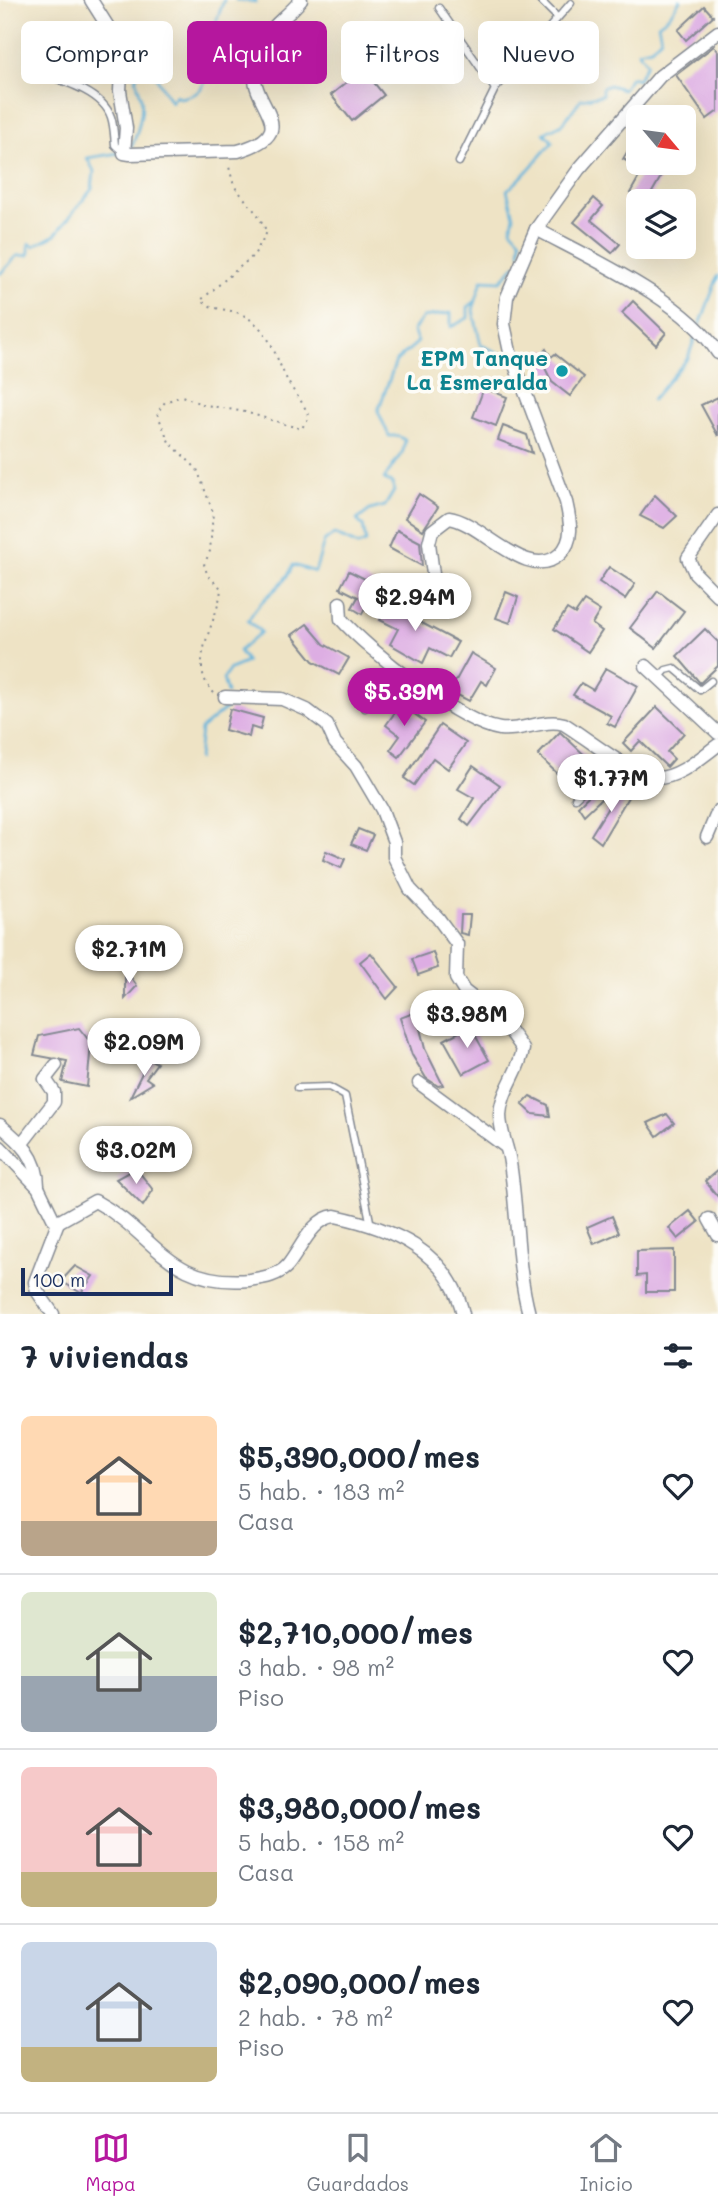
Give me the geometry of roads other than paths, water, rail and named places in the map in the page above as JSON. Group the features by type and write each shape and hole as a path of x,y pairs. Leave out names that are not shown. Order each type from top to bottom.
{"street":[{"path":"91,0 122,48 120,91 126,128 124,153 226,152 253,147 270,135 273,125 271,116 253,81 254,69 267,33 301,0"},
{"path":"434,582 429,543 432,531 449,518 464,520 512,555 530,561 545,562 560,555 568,543 571,525 566,502 510,352 504,324 507,297 536,229 579,169 660,76 718,32"},
{"path":"536,229 672,307 710,341 718,353"},
{"path":"718,515 688,558 695,573 718,596"},
{"path":"340,603 338,613 348,627 444,701 480,725 512,730 564,724 617,759 648,777 657,778 690,765 718,745"},
{"path":"646,666 718,733"},
{"path":"225,697 282,699 307,709 327,725 335,743 362,776 382,810 394,842 394,857 410,890 457,944 456,978 464,991 503,1021 523,1049 520,1066 503,1098 500,1116 523,1290 529,1314"},
{"path":"707,837 718,811"},
{"path":"23,1142 54,1102 54,1092 46,1079 56,1065"},
{"path":"419,1083 506,1146"},
{"path":"0,1111 0,1117"},
{"path":"0,1125 23,1142 38,1177 38,1187"},
{"path":"0,1147 38,1187 53,1218 58,1222"},
{"path":"53,1314 34,1282 58,1222 95,1201 114,1212 177,1267 201,1277 231,1281 261,1279 283,1272 314,1227 328,1217 392,1231 422,1250 456,1290 463,1314"},
{"path":"709,1219 718,1235"}],"lane":[{"path":"540,0 557,17"},
{"path":"458,162 495,89 571,3"},
{"path":"439,8 495,89"},
{"path":"70,84 99,102 111,114 115,145 124,153"},
{"path":"659,679 666,670 674,668 700,690 711,681"},
{"path":"365,708 387,683 401,687 430,707 441,706 444,701"},
{"path":"575,798 617,759"},
{"path":"297,1088 328,1087 345,1096 371,1226"}],"waterway":[{"path":"129,150 141,117 142,103 136,75 140,60 151,68 171,102 176,95 179,98 196,93 210,70 217,38 216,22 224,0"},
{"path":"236,0 256,2 255,0"},
{"path":"520,253 521,240 511,229 514,216 507,190 553,142 544,133 562,124 581,99 602,95 602,88 609,85 623,89 631,77 638,79 647,63 638,51 651,48 661,38 658,24 669,16 680,0"},
{"path":"0,274 17,256 29,255 29,243 34,246 55,235 92,189 94,171 87,158 119,153"},
{"path":"501,354 481,345 473,310 482,280 501,281 515,265"},
{"path":"700,325 718,276"},
{"path":"227,693 223,679 230,669 247,662 239,651 261,632 248,621 253,612 284,580 293,565 315,572 324,542 334,534 358,545 366,542 363,526 357,520 370,510 385,506 394,491 392,483 384,479 403,451 405,440 398,436 389,436 378,411 396,361 418,342 413,331 423,317 451,313 451,327 468,318 468,307 476,301"},
{"path":"652,400 688,358 696,334"},
{"path":"198,759 201,729 230,705 229,700"}],"place":[{"name":"EPM Tanque La Esmeralda","path":"562,371"}]}
